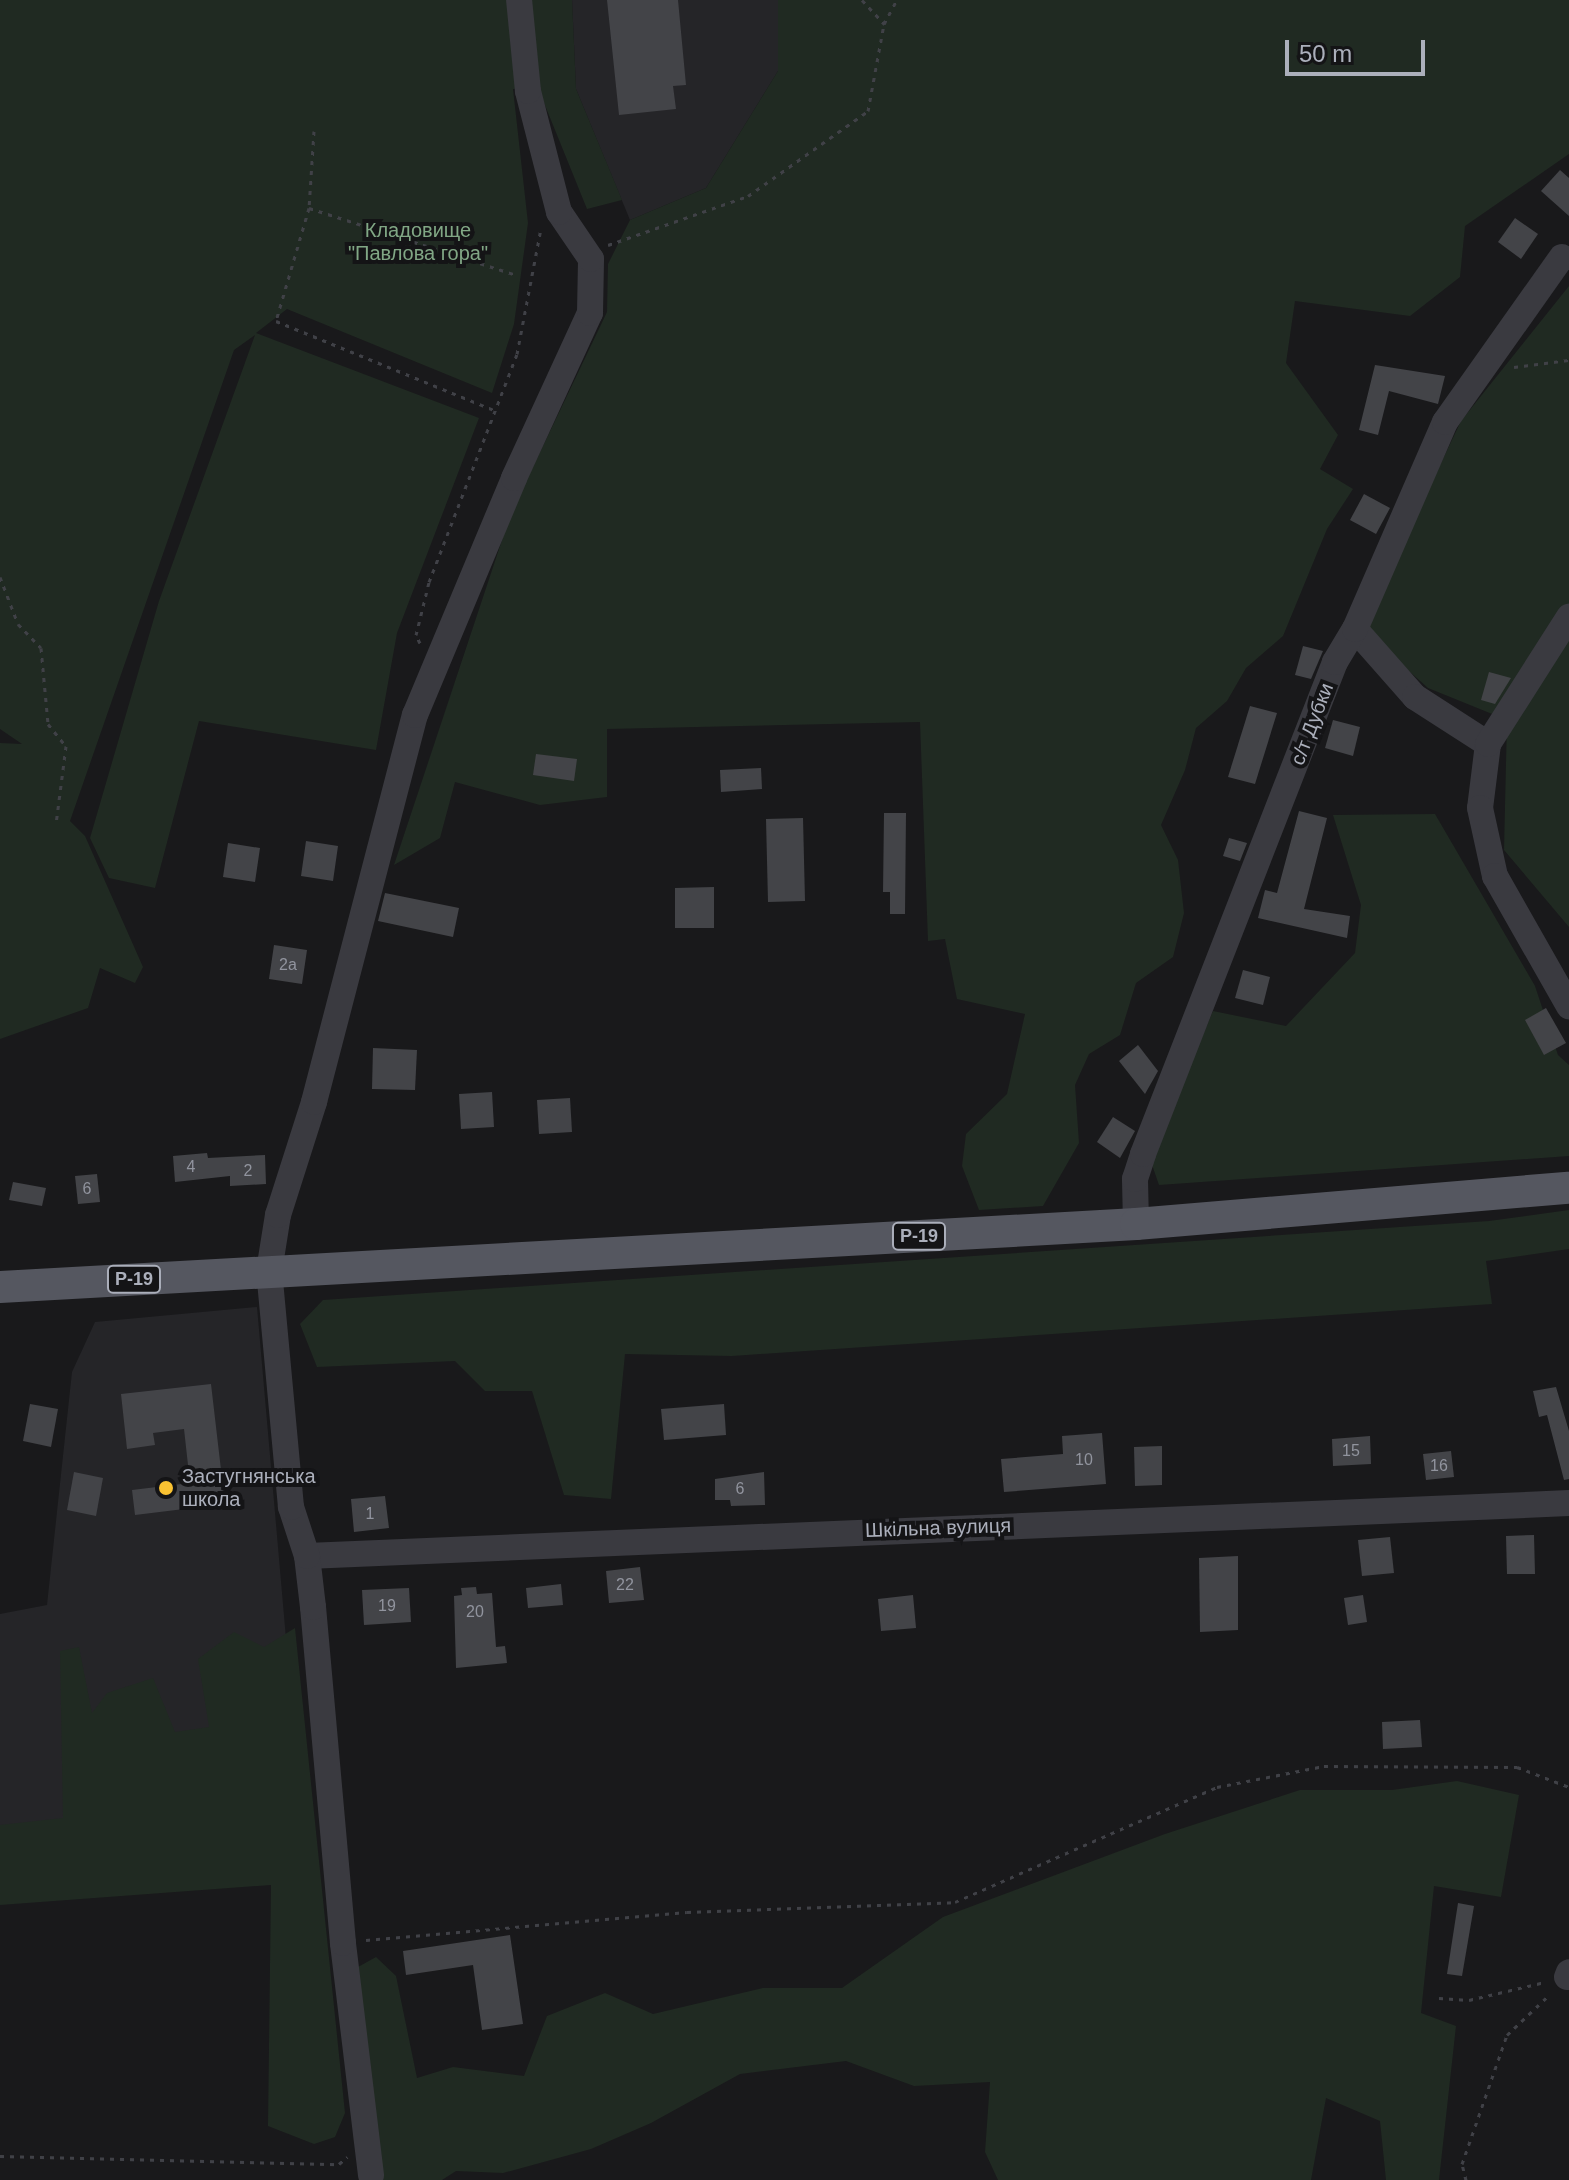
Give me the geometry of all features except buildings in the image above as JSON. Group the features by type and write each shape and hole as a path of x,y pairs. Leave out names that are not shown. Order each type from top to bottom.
{"main road":[{"name":"Р-19","path":"0,1287 1136,1224 1569,1188"}],"street":[{"path":"371,2175 343,1943 307,1556 291,1507 269,1271 278,1215 314,1102 415,715 514,478 590,313 591,259 559,212 528,91 519,0"},
{"name":"с/т Дубки","path":"1136,1224 1135,1179 1143,1154 1335,662 1355,629 1434,445 1478,371 1562,257"},
{"path":"1569,617 1488,744 1480,808 1495,876 1569,1006"},
{"path":"1355,629 1415,697 1488,744"},
{"name":"Шкільна вулиця","path":"307,1556 1569,1503"}],"path":[{"path":"862,0 884,24"},
{"path":"591,259 613,241 748,196 868,111 884,24 897,0"},
{"path":"314,131 309,208 276,321 494,410"},
{"path":"309,208 516,275"},
{"path":"433,672 416,635 429,582 517,354 541,226 559,212"},
{"path":"1478,371 1569,360"},
{"path":"0,577 18,624 41,648 48,724 66,746 56,824"},
{"path":"343,1943 687,1912 955,1902 1217,1787 1324,1766 1517,1767 1569,1787"},
{"path":"1439,1998 1469,2000 1568,1974"},
{"path":"1466,2180 1462,2164 1507,2035 1568,1974"},
{"path":"0,2156 339,2164 368,2139"}],"shaded area":[{"path":"572,0 778,0 778,71 706,188 630,220 576,89"},
{"name":"Застугнянська школа","path":"257,1307 305,1856 0,1881 0,1614 47,1605 72,1372 95,1322"}],"green space":[{"name":"Кладовище \"Павлова гора\"","path":"0,0 572,0 576,89 622,200 587,209 538,88 513,89 528,223 514,324 492,393 287,309 256,333 479,418 397,633 376,750 199,721 155,888 109,878 90,838 159,601 255,335 234,350 70,821 85,836 143,967 135,983 100,968 88,1008 0,1039 0,743 22,744 0,729"},
{"path":"778,0 1569,0 1569,154 1465,226 1460,277 1410,316 1295,301 1286,363 1338,435 1320,469 1353,489 1327,529 1283,636 1246,668 1227,701 1196,728 1185,770 1161,825 1178,860 1184,913 1173,957 1136,983 1120,1035 1089,1054 1075,1085 1079,1143 1043,1206 979,1210 962,1166 966,1134 1007,1094 1025,1014 957,999 945,939 928,941 920,722 607,729 607,797 540,805 455,782 440,838 394,865 511,513 607,312 608,264 630,220 706,188 778,71"},
{"path":"1569,286 1569,927 1504,850 1507,720 1428,688 1362,629 1461,421"},
{"path":"1435,814 1535,986 1558,1055 1569,1065 1569,1156 1159,1185 1150,1159 1213,1011 1286,1026 1355,953 1361,905 1333,815"},
{"path":"1569,1210 1569,1249 1486,1261 1492,1304 732,1356 625,1354 611,1499 564,1495 532,1391 485,1391 455,1361 317,1367 300,1324 323,1300 1489,1221"},
{"path":"295,1628 345,2113 335,2137 314,2144 268,2126 271,1885 0,1905 0,1825 63,1818 60,1651 79,1647 92,1713 107,1693 153,1678 175,1732 209,1727 198,1659 234,1632 264,1647"},
{"path":"1457,1781 1519,1795 1501,1897 1434,1886 1421,2013 1456,2026 1439,2180 1386,2180 1380,2121 1326,2098 1311,2180 998,2180 985,2152 990,2082 914,2086 846,2061 740,2074 651,2123 591,2149 503,2173 456,2171 442,2180 383,2180 358,1967 376,1957 396,1976 417,2078 453,2067 524,2076 547,2016 605,1993 653,2014 763,1988 842,1988 943,1917 1165,1834 1300,1790 1392,1790"}],"place":[{"name":"Застугнянська школа","path":"166,1488"}]}
